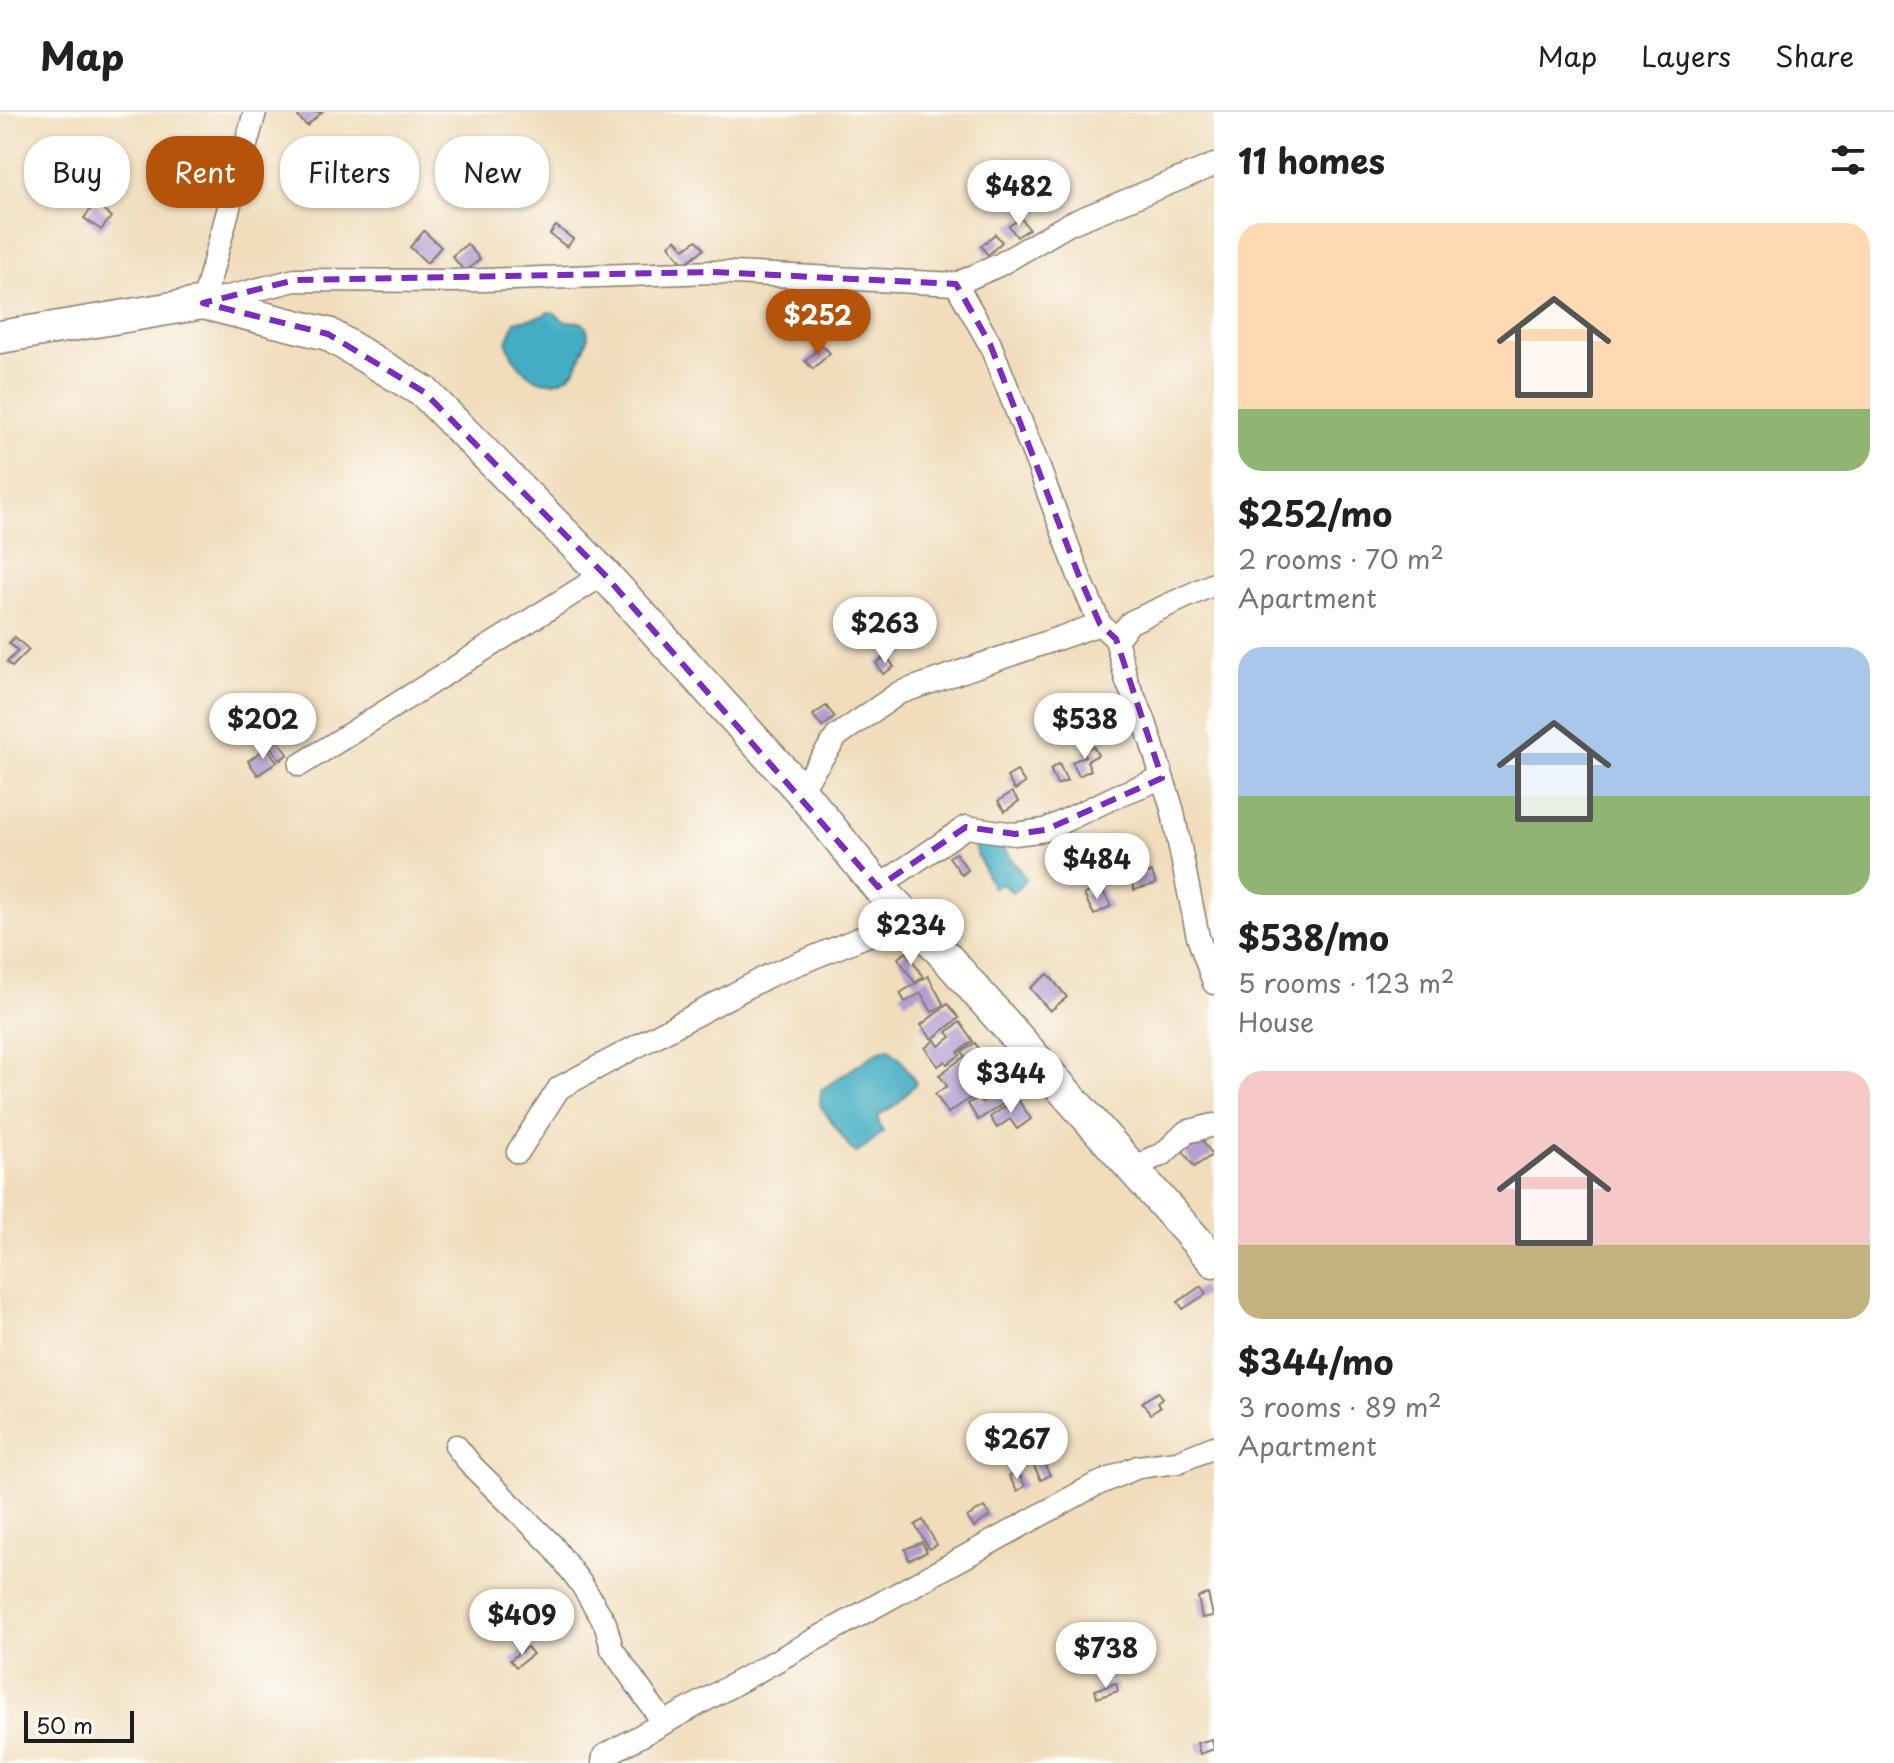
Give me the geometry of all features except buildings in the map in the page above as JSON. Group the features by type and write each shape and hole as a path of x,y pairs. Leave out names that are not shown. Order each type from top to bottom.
{"highway":[{"path":"0,337 203,303 328,334 424,392 604,574 800,790 878,887 932,941 1214,1261"}],"street":[{"path":"255,112 203,303 295,280 453,281 713,272 956,284 999,265 1069,224 1214,165"},
{"path":"956,284 990,344 1079,576 1108,632 1144,719 1172,808 1198,937 1214,983"},
{"path":"300,765 604,574"},
{"path":"800,790 837,736 899,693 1108,632 1214,584"},
{"path":"878,887 966,827 1015,834 1045,830 1162,778"},
{"path":"518,1152 559,1088 768,976 885,928 932,941"},
{"path":"1135,1170 1162,1155 1186,1132 1214,1125"},
{"path":"456,1446 480,1475 552,1545 605,1623 612,1649 663,1722"},
{"path":"603,1763 604,1756 663,1722 1093,1486 1138,1467 1177,1462 1214,1447"}],"highlighted area":[{"path":"713,272 956,284 990,344 1100,624 1116,639 1162,778 1045,830 1015,834 966,827 878,887 604,574 424,392 328,334 203,303 295,280"}],"water":[{"path":"548,312 566,321 581,323 586,327 588,339 573,372 557,381 548,382 538,380 521,368 507,341 515,322"},
{"path":"996,838 1026,879 1012,892 1001,883 993,888 974,847 984,840"},
{"path":"888,1048 901,1060 916,1083 897,1104 879,1115 883,1132 857,1153 820,1105 821,1090"}]}
